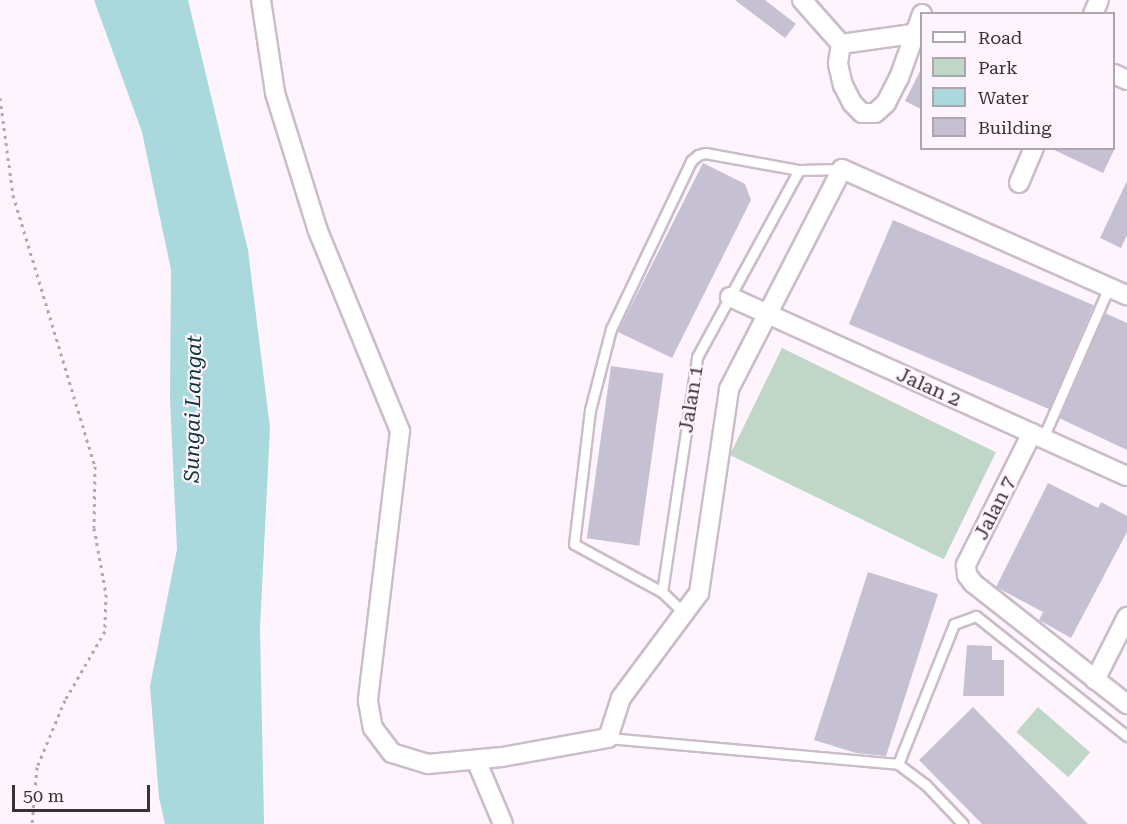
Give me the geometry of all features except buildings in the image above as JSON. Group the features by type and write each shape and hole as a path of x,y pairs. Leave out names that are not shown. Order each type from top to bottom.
{"street":[{"path":"261,0 275,93 318,231 400,431 370,678 368,701 373,728 392,753 428,764 476,760 608,738"},
{"path":"802,0 841,44"},
{"path":"841,44 838,64 843,85 852,103 862,113 875,113 886,104 899,78 912,34 920,18"},
{"path":"841,44 912,34"},
{"path":"1019,183 1033,150"},
{"path":"842,169 1127,295"},
{"name":"Jalan 1","path":"608,738 621,698 699,592 729,389 770,315 842,169"},
{"name":"Jalan 2","path":"730,297 1127,476"},
{"name":"Jalan 7","path":"1038,436 966,565 973,584 1095,680"},
{"path":"1127,617 1095,680 1127,704"},
{"path":"476,760 503,824"}],"lane":[{"path":"684,613 662,592 574,544 590,410 611,329 691,161 698,155 705,153 799,170 842,169"},
{"name":"Jalan 1","path":"662,592 697,357 799,170"},
{"path":"1038,436 1109,287"},
{"path":"898,764 954,624 976,616 1127,736"},
{"path":"608,738 898,764 925,784 963,824"}],"path":[{"path":"0,98 14,195 95,466 94,528 106,594 105,631 65,700 37,767 33,824"}],"green space":[{"path":"782,348 996,452 944,559 730,455"},
{"path":"1038,707 1090,752 1068,777 1016,732"}],"water":[{"name":"Sungai Langat","path":"94,0 188,0 248,250 270,428 260,628 264,824 165,824 159,798 150,686 177,549 170,400 171,270 142,132"}]}
